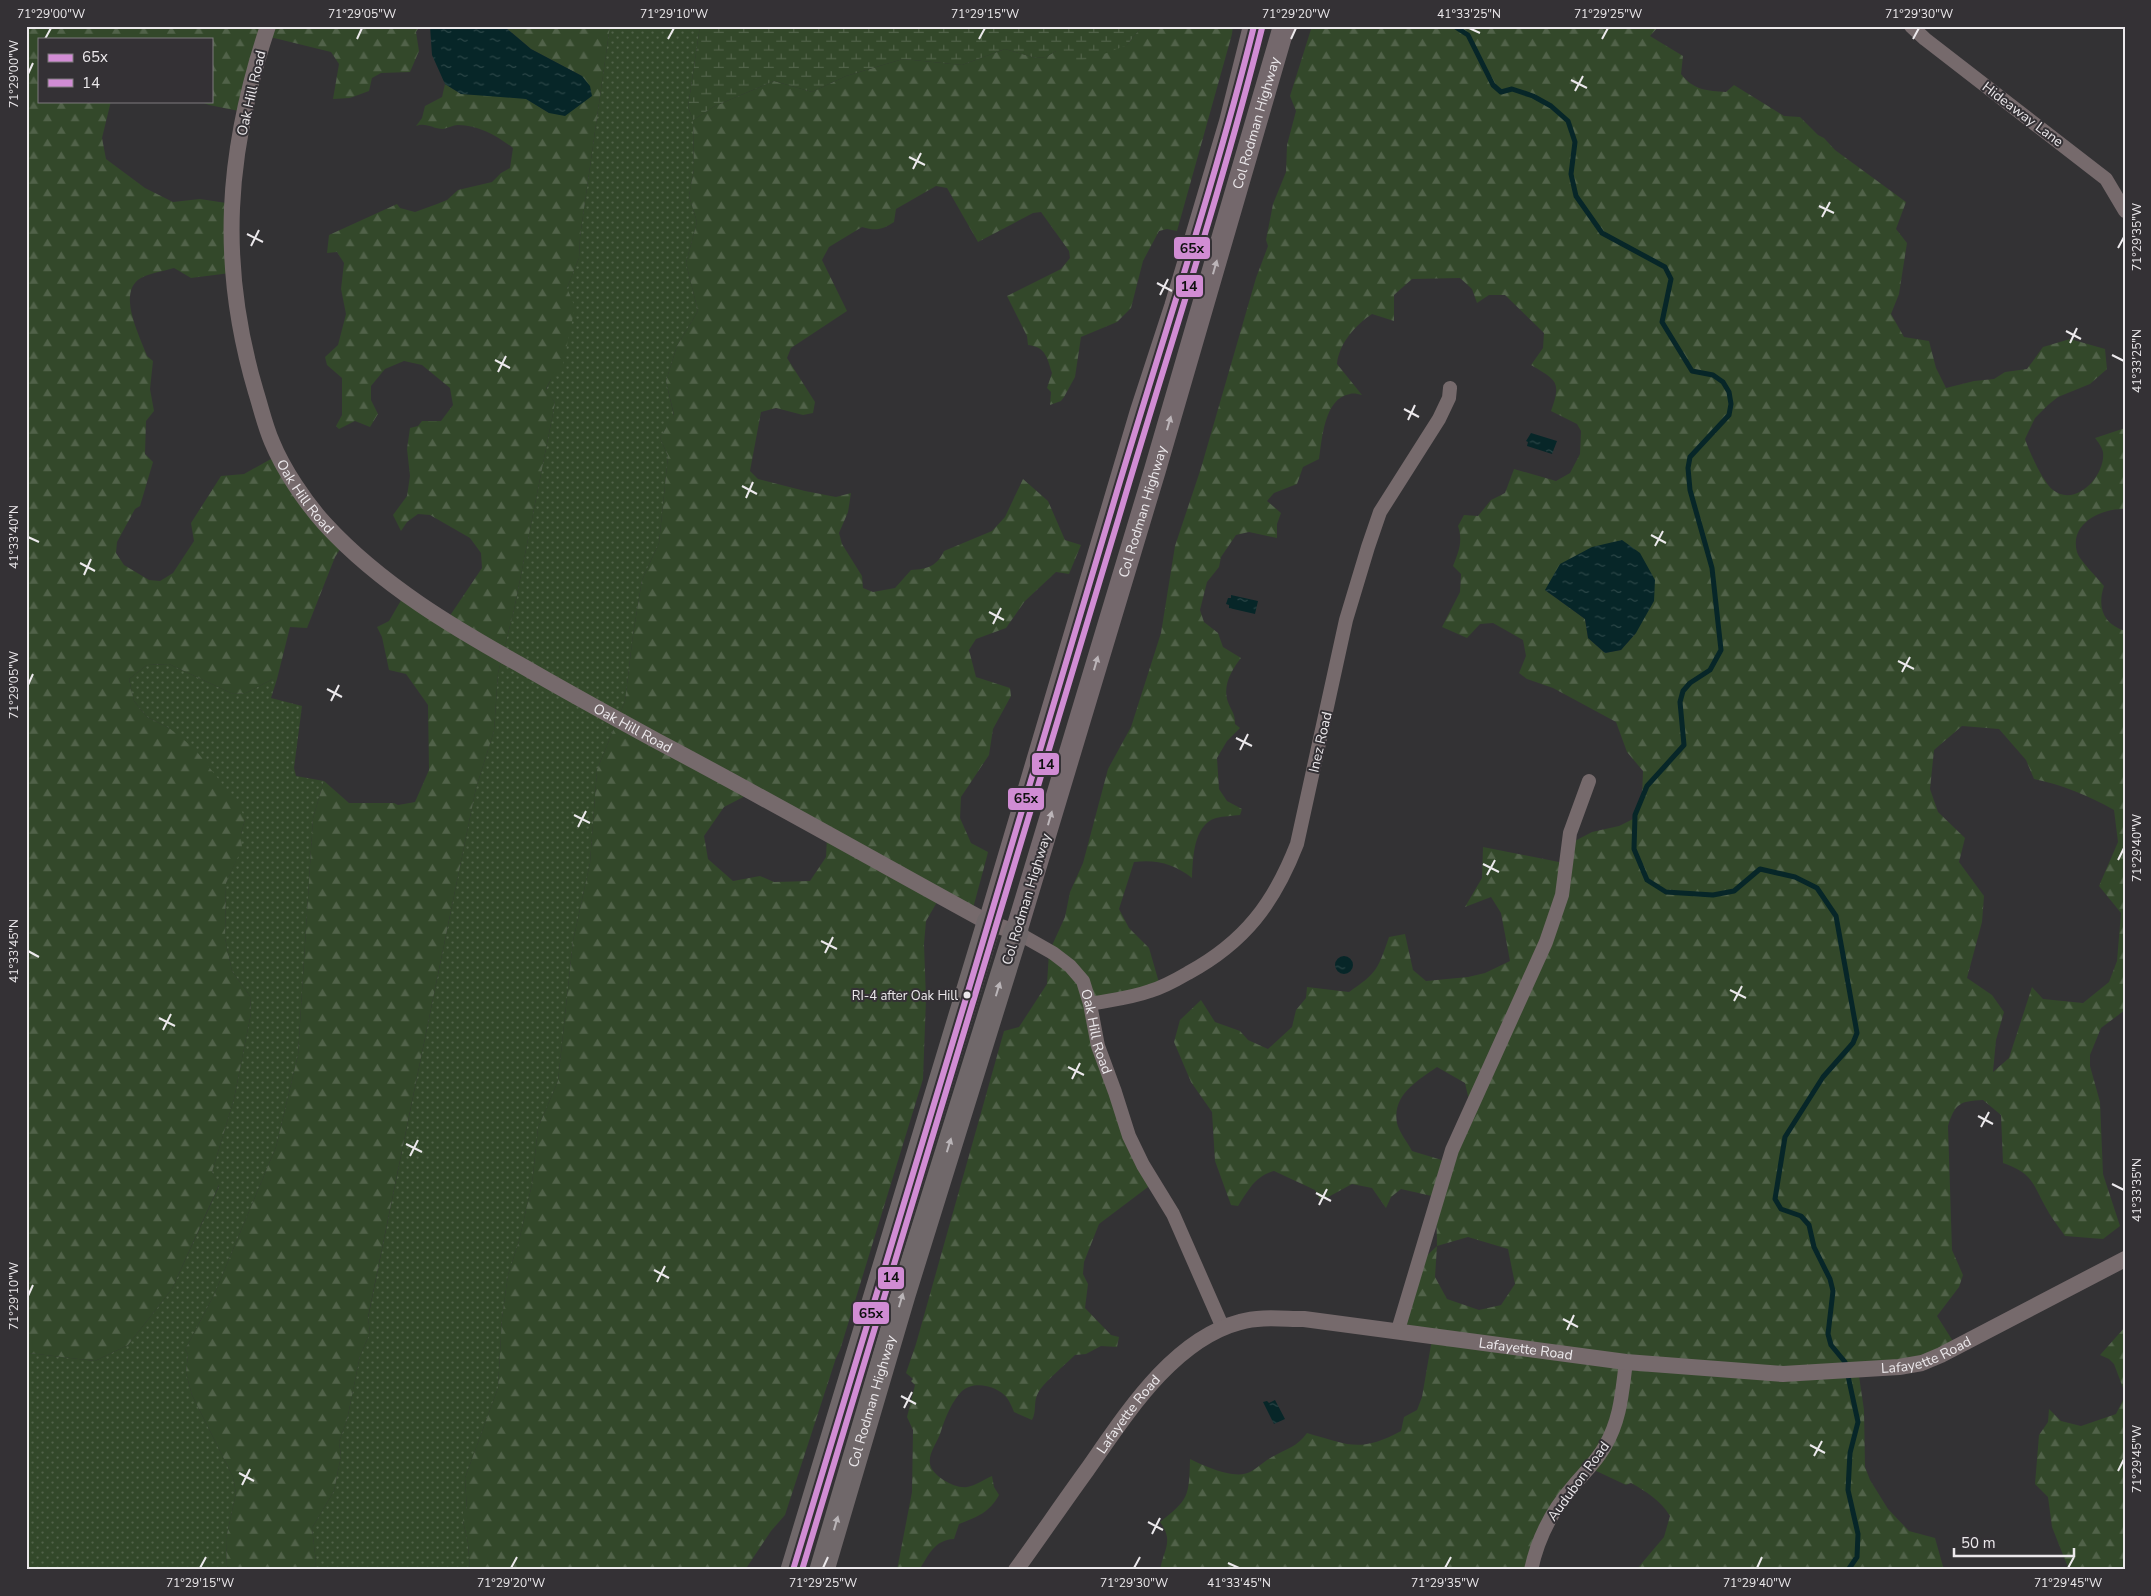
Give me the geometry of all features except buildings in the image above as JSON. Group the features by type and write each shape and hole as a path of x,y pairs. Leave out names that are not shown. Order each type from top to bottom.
{"highway":[{"name":"Col Rodman Highway","path":"793,1570 989,923 1141,411 1175,307 1230,122 1254,26"},
{"name":"Col Rodman Highway","path":"822,1570 903,1295 1016,932 1161,451 1284,26"}],"street":[{"name":"Oak Hill Road","path":"268,26 251,84 238,145 231,213 233,278 241,333 272,443 312,508 327,526 391,583 452,626 621,722 757,794 989,923 1016,932 1035,942 1070,966 1083,981 1090,1004 1098,1046 1129,1136 1143,1165 1173,1214 1223,1328"},
{"name":"Hideaway Lane","path":"1911,26 2106,179 2125,211"},
{"name":"Inez Road","path":"1090,1004 1152,991 1202,966 1229,947 1251,926 1286,872 1297,844 1346,620 1368,547 1380,512 1439,419 1449,398 1450,388"},
{"path":"1398,1330 1452,1150 1546,942 1562,895 1570,833 1589,782"},
{"name":"Lafayette Road","path":"1016,1570 1148,1387 1191,1346 1223,1328 1240,1322 1269,1318 1304,1319 1398,1330 1626,1362 1782,1374 1899,1367 1922,1363 1941,1356 2125,1259"},
{"name":"Audubon Road","path":"1531,1570 1539,1540 1554,1511 1604,1448 1613,1432 1624,1389 1626,1362"}],"green space":[{"path":"26,26 420,26 416,32 419,51 410,72 381,73 372,78 369,91 350,98 333,99 339,64 331,52 270,37 244,112 201,102 212,102 212,38 38,38 38,102 111,102 102,138 106,159 145,188 173,202 200,199 233,204 230,273 191,278 174,268 141,278 134,285 130,293 130,304 135,326 147,356 153,361 150,389 154,411 146,421 145,454 153,462 140,506 135,509 117,542 116,553 124,565 149,580 160,581 173,573 194,541 191,523 221,476 244,474 278,455 313,503 346,540 335,557 307,628 290,627 277,679 273,679 246,693 233,694 169,664 147,665 129,679 134,701 147,717 169,728 194,748 239,805 245,819 241,834 242,848 226,883 225,938 232,971 250,996 251,1013 234,1099 212,1172 219,1185 172,1289 128,1345 95,1361 29,1353 26,1358"},
{"path":"500,26 610,26 580,237 579,258 567,288 575,307 561,374 551,379 546,389 555,403 514,610 498,673 494,731 476,788 368,1317 370,1333 360,1356 347,1420 339,1442 341,1456 334,1491 312,1528 316,1562 314,1570 227,1570 226,1539 236,1493 233,1477 192,1395 186,1373 188,1354 185,1350 214,1295 276,1147 298,1055 313,818 324,781 349,803 394,803 398,805 415,802 429,770 428,705 406,674 389,670 382,637 377,627 389,621 407,590 449,617 482,568 481,553 470,538 430,515 418,514 407,522 401,531 393,515 407,496 410,476 407,449 410,428 418,426 422,421 441,421 453,405 450,388 422,365 404,361 385,369 371,386 371,400 378,414 370,427 355,421 339,429 336,426 342,415 342,378 327,365 325,357 338,345 346,314 341,289 344,263 337,252 327,253 329,235 397,204 400,208 415,212 437,204 447,200 458,190 492,182 501,173 510,168 513,148 487,132 466,125 456,125 443,129 423,125 416,126 422,118 425,106 442,97 445,84 461,94 509,96 513,98 516,96 527,99 549,113 582,76 531,49 505,27"},
{"path":"610,26 700,26 688,107 693,120 694,169 689,196 697,222 686,263 698,311 677,346 666,381 674,416 660,438 668,456 659,543 642,580 625,701 597,770 590,863 573,941 558,1081 538,1128 532,1184 519,1241 508,1275 502,1318 498,1388 465,1478 467,1511 463,1521 468,1543 470,1570 314,1570 316,1562 312,1528 334,1491 341,1456 339,1442 347,1420 360,1356 370,1333 368,1318 476,788 494,731 498,673 514,610 555,403 546,390 551,379 567,288 579,258 580,237"},
{"path":"700,26 1142,26 1127,45 1094,58 1071,62 1056,51 1046,57 1036,58 1005,49 962,65 903,59 846,76 812,92 774,81 715,106 693,120 688,107"},
{"path":"1142,26 1233,26 1177,231 1167,229 1159,231 1143,261 1131,308 1117,322 1081,337 1075,377 1061,401 1050,405 1051,392 1047,388 1052,373 1047,358 1039,348 1028,345 1027,336 1007,296 1061,269 1070,258 1069,251 1041,212 1033,213 978,242 947,188 936,186 896,209 894,222 890,225 879,229 862,227 829,247 822,260 847,311 791,348 787,358 815,402 813,413 803,415 776,408 761,412 750,471 758,479 805,491 836,497 851,493 848,512 839,533 842,544 862,576 863,588 873,592 895,588 911,570 931,566 944,551 992,531 1005,517 1023,479 1048,501 1065,540 1081,545 1069,574 1056,572 1025,601 1006,628 976,639 969,650 976,677 1010,688 1011,696 993,729 989,755 961,797 960,818 971,843 988,852 972,912 940,897 926,921 924,944 926,999 923,1079 840,1350 785,1515 771,1531 745,1570 470,1570 468,1543 463,1521 463,1511 467,1510 465,1478 498,1388 502,1318 508,1275 519,1241 532,1184 538,1128 558,1081 573,941 590,863 597,770 625,701 642,580 659,543 668,456 660,438 674,415 666,381 677,346 698,311 686,263 697,222 689,196 694,169 693,120 715,106 774,81 812,92 846,76 903,59 962,65 1005,49 1036,58 1046,57 1056,51 1127,45","holes":["751,793 827,837 826,857 810,881 774,882 760,876 733,881 708,859 704,836 724,807"]},
{"path":"1312,26 1659,26 1650,36 1683,56 1681,74 1691,83 1701,89 1726,92 1734,85 1784,116 1800,117 1835,150 1906,202 1896,229 1907,243 1899,294 1891,314 1904,337 1929,341 1936,368 1946,388 1974,381 1994,379 2005,372 2027,369 2043,347 2070,339 2105,349 2107,369 2090,384 2058,397 2048,405 2035,418 2025,439 2037,466 2049,486 2062,494 2071,495 2080,492 2088,486 2100,470 2103,452 2095,438 2125,428 2125,509 2107,511 2089,519 2078,533 2076,542 2078,555 2104,586 2101,601 2104,614 2111,624 2125,631 2125,1010 2101,1028 2090,1055 2090,1066 2100,1102 2103,1174 2120,1226 2103,1239 2065,1236 2049,1214 2030,1179 2020,1171 2003,1163 2001,1115 1983,1100 1968,1101 1956,1108 1948,1126 1952,1250 1963,1275 1959,1287 1937,1316 1956,1346 1859,1376 1864,1410 1865,1467 1870,1480 1888,1509 1909,1531 1935,1538 1944,1570 1636,1570 1664,1537 1670,1516 1653,1497 1631,1483 1626,1485 1592,1469 1558,1505 1537,1570 1160,1570 1167,1540 1160,1522 1177,1508 1186,1496 1190,1459 1220,1471 1244,1474 1295,1445 1307,1433 1354,1445 1375,1442 1401,1431 1404,1417 1417,1410 1422,1397 1432,1339 1399,1330 1418,1264 1437,1246 1436,1197 1401,1189 1391,1197 1386,1208 1372,1188 1352,1184 1321,1201 1315,1190 1274,1171 1267,1173 1257,1180 1238,1206 1231,1205 1215,1161 1212,1112 1191,1082 1174,1042 1180,1020 1201,1000 1215,1022 1240,1031 1248,1040 1268,1049 1292,1027 1296,1010 1306,998 1307,987 1349,992 1371,975 1379,963 1389,937 1405,934 1413,970 1426,981 1468,977 1485,973 1510,961 1501,913 1491,897 1465,907 1482,878 1483,847 1564,863 1569,844 1592,832 1619,826 1633,819 1642,798 1643,771 1627,752 1616,722 1553,688 1527,679 1519,673 1526,656 1523,640 1493,623 1480,624 1467,638 1442,627 1460,592 1461,574 1453,566 1460,546 1458,526 1464,515 1478,516 1491,500 1505,493 1514,469 1556,481 1570,473 1580,454 1581,431 1577,424 1551,411 1556,393 1554,382 1546,374 1531,365 1543,348 1544,333 1505,295 1489,295 1477,303 1472,289 1460,278 1412,279 1394,295 1394,321 1372,314 1354,329 1344,342 1337,364 1362,395 1350,394 1341,397 1335,403 1323,431 1319,459 1303,467 1297,484 1274,493 1267,501 1281,513 1277,524 1277,538 1249,532 1236,535 1221,557 1219,567 1207,582 1200,610 1204,622 1218,633 1223,647 1241,658 1231,673 1226,690 1228,702 1234,714 1235,724 1240,728 1227,741 1217,758 1219,789 1227,801 1242,809 1240,815 1216,818 1208,822 1203,828 1194,853 1192,878 1179,869 1158,862 1134,862 1119,909 1129,928 1149,948 1160,986 1091,1009 1152,1184 1099,1224 1084,1262 1083,1274 1088,1284 1085,1308 1111,1335 1119,1337 1117,1347 1101,1346 1086,1354 1075,1355 1041,1389 1037,1396 1032,1420 1014,1412 1007,1398 998,1390 979,1385 962,1391 947,1415 932,1452 930,1464 939,1477 956,1486 967,1487 992,1476 994,1487 999,1495 987,1510 959,1524 954,1539 937,1545 919,1570 897,1570 912,1492 913,1430 907,1417 915,1385 911,1381 913,1379 906,1373 916,1344 1004,1031 1019,1027 1047,984 1049,952 1065,917 1070,892 1083,863 1108,769 1131,727 1161,633 1175,546 1201,468 1256,278 1268,246 1266,240 1273,204 1286,172 1287,145 1296,111 1290,96","holes":["1545,590 1636,633 1621,650 1605,653 1588,638 1585,619","1962,726 1999,729 2026,760 2034,779 2075,791 2114,810 2118,842 2099,886 2121,913 2117,961 2109,982 2083,1003 2043,999 2032,987 2009,1058 1993,1072 1996,1040 2004,1012 1992,995 1967,978 1982,922 1984,896 1959,862 1965,838 1938,812 1930,789 1934,750","1437,1067 1465,1083 1471,1109 1445,1161 1412,1151 1398,1126 1396,1113 1398,1104 1414,1083","1468,1237 1508,1249 1515,1284 1501,1305 1479,1310 1447,1299 1435,1277 1437,1246"]},
{"path":"169,664 233,694 246,693 273,679 277,679 271,698 302,706 294,768 296,776 324,781 313,818 298,1055 276,1147 214,1295 185,1350 188,1354 186,1373 192,1395 233,1477 236,1493 226,1539 227,1570 26,1570 26,1358 29,1353 95,1361 128,1345 172,1289 219,1186 212,1172 234,1099 251,1013 250,996 232,971 225,938 226,883 241,849 241,834 245,819 169,728 147,717 134,701 129,679 147,665"},
{"path":"2125,1327 2125,1570 2069,1570 2052,1527 2048,1497 2035,1484 2039,1435 2048,1422 2049,1409 2061,1421 2081,1426 2116,1414 2124,1398 2123,1388 2114,1364 2109,1359 2100,1355"}],"water":[{"path":"430,26 505,27 531,49 582,76 590,86 592,96 565,116 549,113 526,99 461,94 445,84 432,55"},
{"path":"1531,433 1557,441 1552,454 1527,446 1528,442 1526,441"},
{"path":"1622,540 1640,553 1655,580 1654,601 1636,633 1621,650 1605,653 1588,638 1585,619 1545,590 1560,564 1592,547"},
{"path":"1231,595 1258,601 1255,614 1229,608 1229,605 1226,604"},
{"path":"1344,956 1350,959 1353,965 1350,971 1344,974 1338,971 1335,965 1338,959"},
{"path":"1275,1400 1285,1419 1274,1424 1263,1402 1267,1401 1269,1403"}],"waterway":[{"path":"1454,26 1468,35 1493,85 1501,92 1512,89 1533,96 1551,106 1568,121 1575,142 1571,174 1576,196 1602,233 1665,267 1671,279 1662,322 1692,371 1713,375 1723,382 1729,392 1731,404 1729,415 1690,457 1688,468 1690,490 1712,568 1721,650 1710,670 1690,683 1683,691 1680,702 1684,745 1647,786 1635,815 1634,849 1647,880 1666,892 1713,895 1734,891 1760,869 1795,877 1817,888 1836,916 1857,1033 1853,1043 1823,1077 1785,1137 1775,1199 1781,1209 1801,1216 1809,1225 1814,1247 1830,1279 1833,1291 1828,1334 1831,1345 1845,1362 1858,1422 1850,1453 1848,1490 1858,1534 1857,1557 1848,1570"}],"transit line":[{"name":"65x","path":"793,1570 1203,210 1254,26"},
{"name":"14","path":"802,1570 962,1044 1211,212 1262,28"}],"place":[{"name":"RI-4 after Oak Hill","path":"967,995"}]}
